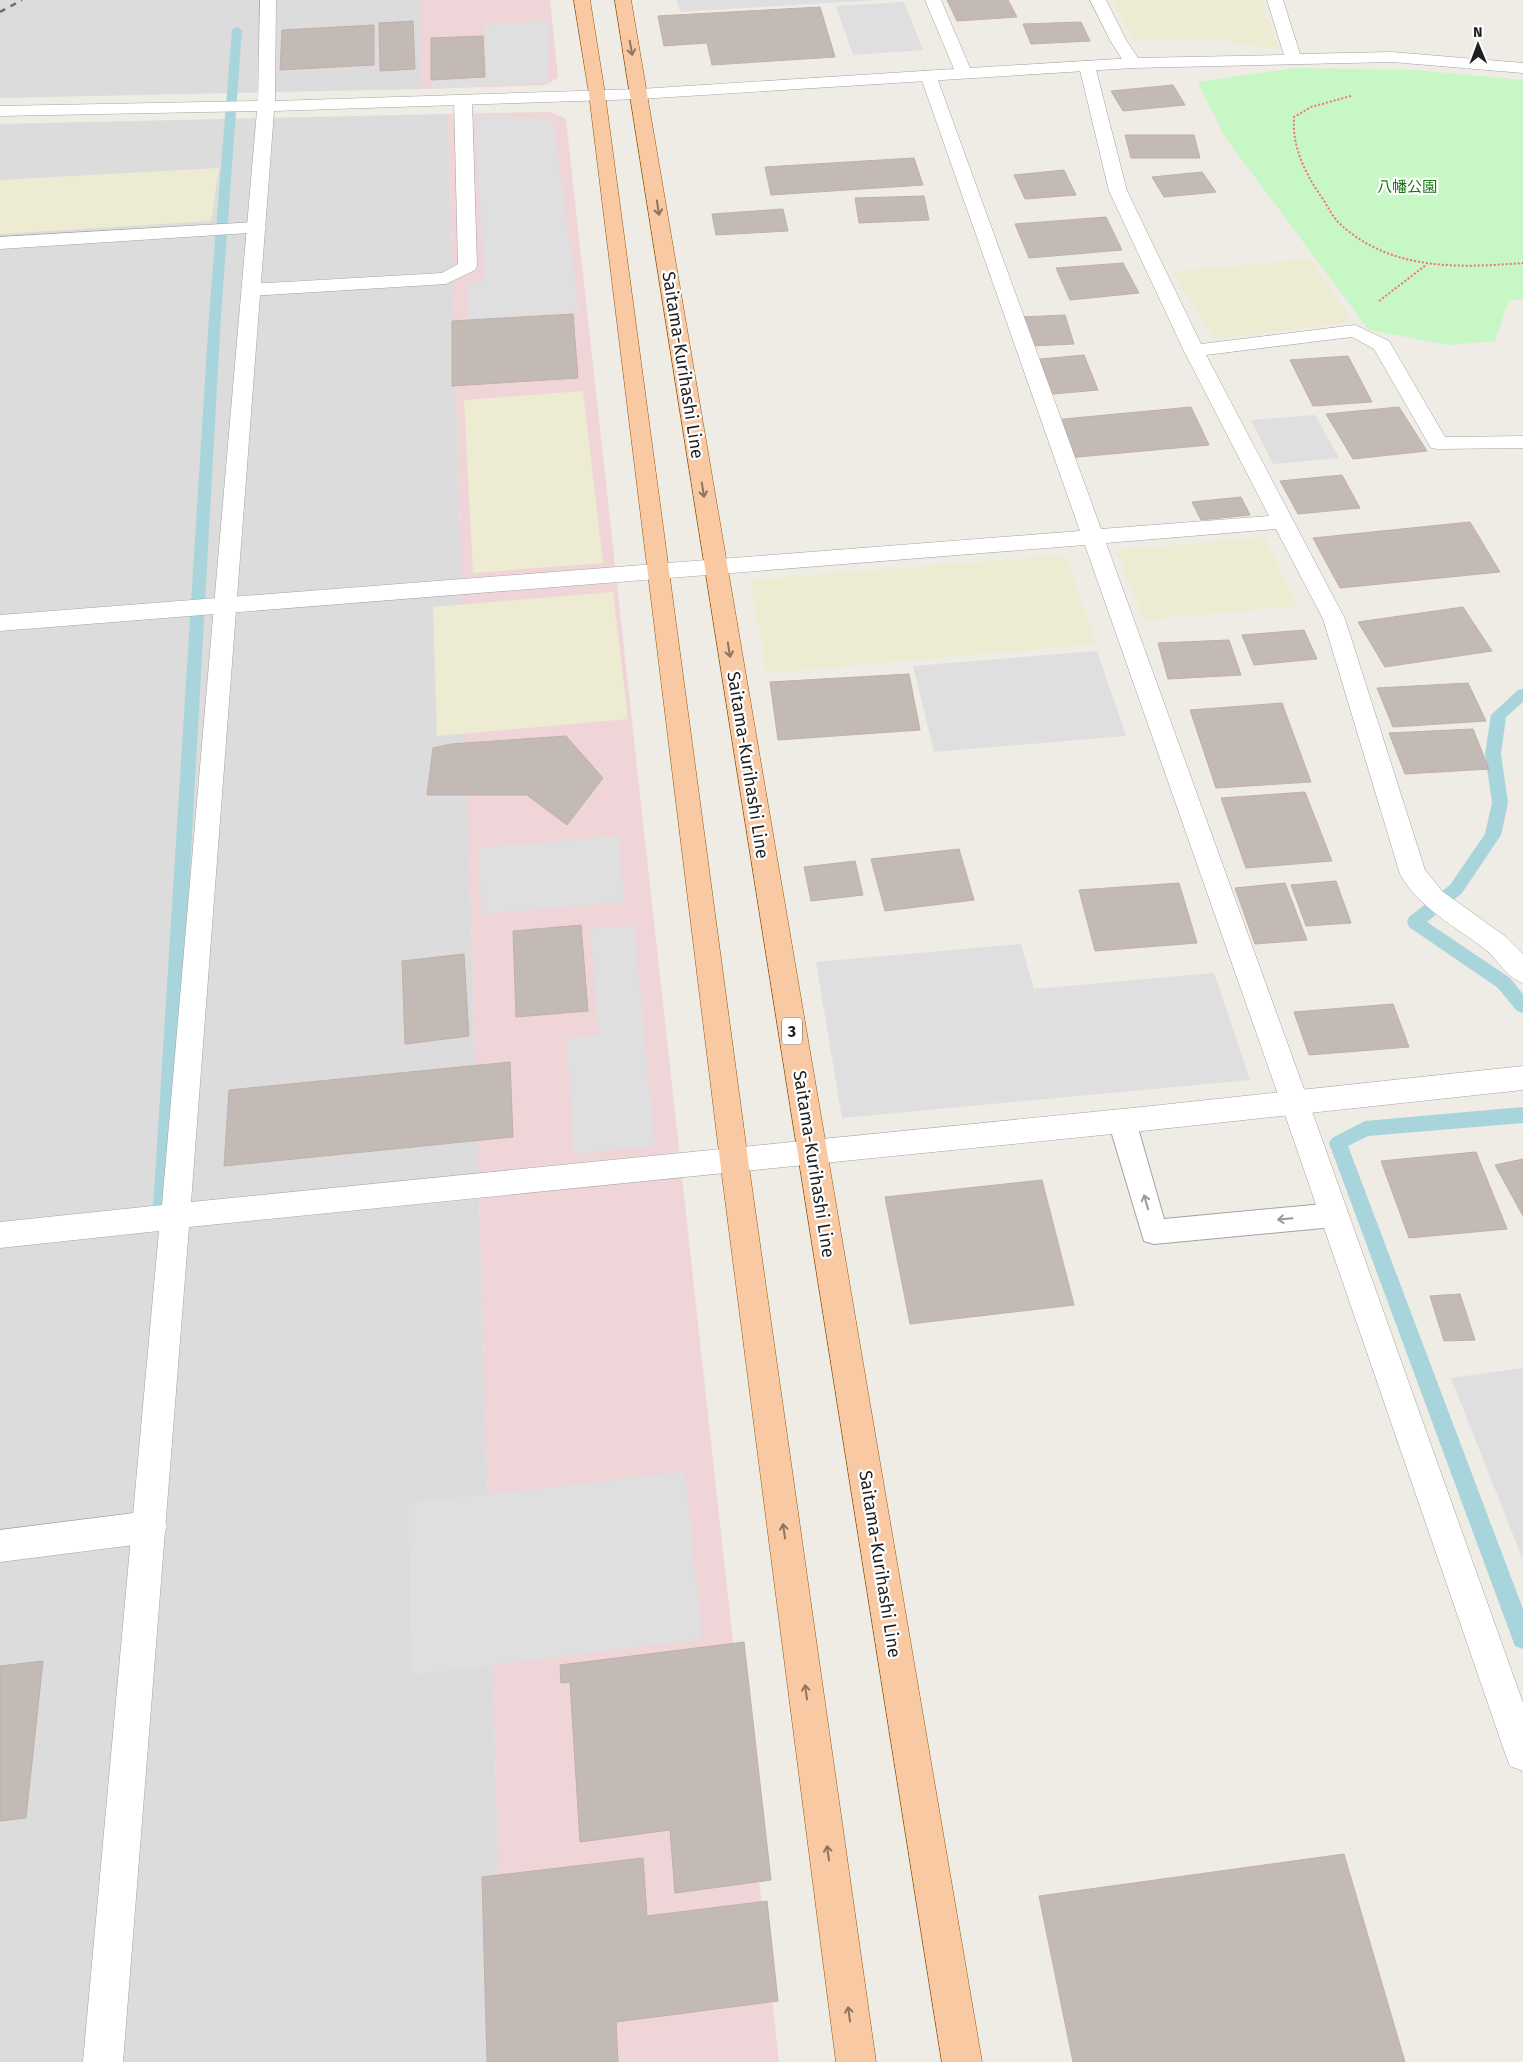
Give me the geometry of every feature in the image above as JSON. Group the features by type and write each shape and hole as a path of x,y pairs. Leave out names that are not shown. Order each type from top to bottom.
{"main road":[{"path":"582,0 598,94 734,1160 856,2062"},
{"name":"Saitama-Kurihashi Line","path":"623,0 640,94 715,567 962,2062"}],"street":[{"path":"103,2062 150,1527 257,228 266,106 268,0"},
{"path":"933,0 964,72"},
{"path":"1098,0 1118,40 1133,63"},
{"path":"1275,0 1293,58"},
{"path":"0,111 266,106 640,94 964,72 1133,63 1293,58 1392,57 1523,68"},
{"path":"1087,66 1118,191 1194,351 1334,619 1413,874 1433,898 1497,944 1523,972"},
{"path":"928,75 1295,1103 1523,1753"},
{"path":"251,290 446,278 468,266 463,100"},
{"path":"0,242 257,228"},
{"path":"1194,351 1355,331 1382,345 1438,443 1523,442"},
{"path":"0,624 1282,522"},
{"path":"1497,944 1523,948"},
{"path":"0,1235 275,1205 812,1153 1523,1078"},
{"path":"0,1546 150,1527"}],"lane":[{"path":"1122,1121 1154,1232 1334,1215"}],"path":[{"path":"1354,96 1312,107 1294,117 1292,128 1299,158 1310,181 1329,206 1337,221 1354,237 1371,247 1416,264 1452,266 1523,263"},
{"path":"1355,331 1368,310 1426,265"}],"shaded area":[{"path":"0,0 420,0 422,89 0,98"},
{"path":"420,0 550,0 558,78 545,85 422,89"},
{"path":"677,0 875,0 680,12"},
{"path":"904,2 923,50 853,55 836,6"},
{"path":"550,21 548,82 432,89 432,80 487,77 484,25"},
{"path":"550,112 566,119 779,2062 504,2062 448,114"},
{"path":"448,114 504,2062 0,2062 0,124"},
{"path":"474,115 553,119 579,311 469,320 467,283 485,281"},
{"path":"1315,415 1339,458 1273,464 1251,420"},
{"path":"1097,651 1126,736 934,752 913,666"},
{"path":"618,836 624,902 481,914 479,848"},
{"path":"634,925 655,1146 574,1154 566,1038 599,1035 590,929"},
{"path":"1021,944 1034,989 1214,973 1250,1080 842,1118 816,962"},
{"path":"1523,1368 1523,1560 1451,1378"},
{"path":"685,1472 702,1639 411,1675 409,1503"}],"green space":[{"path":"1112,0 1261,0 1279,50 1215,39 1135,41"},
{"name":"八幡公園","path":"1295,68 1415,70 1523,80 1523,299 1509,300 1495,341 1449,345 1369,330 1225,137 1198,82"},
{"path":"219,168 211,221 0,234 0,180"},
{"path":"1310,259 1353,322 1215,339 1172,272"},
{"path":"583,391 603,563 473,573 464,400"},
{"path":"1265,537 1297,606 1144,620 1116,550"},
{"path":"1065,555 1097,644 767,673 750,580"},
{"path":"613,592 628,719 437,736 433,607"}],"building":[{"path":"947,0 1008,0 1017,17 957,21"},
{"path":"820,7 835,57 712,65 707,43 664,46 658,16"},
{"path":"413,21 415,69 380,71 379,23"},
{"path":"1081,22 1090,41 1031,44 1023,24"},
{"path":"374,25 374,65 280,70 282,30"},
{"path":"483,36 485,77 431,80 431,38"},
{"path":"1173,85 1185,105 1123,111 1111,91"},
{"path":"1125,135 1194,135 1200,158 1131,158"},
{"path":"914,158 923,185 771,195 765,167"},
{"path":"1064,170 1076,195 1025,199 1014,175"},
{"path":"1202,172 1216,192 1164,197 1152,177"},
{"path":"924,196 929,220 859,223 855,198"},
{"path":"783,209 788,231 716,235 712,214"},
{"path":"1106,217 1122,250 1029,258 1015,224"},
{"path":"1123,263 1139,293 1070,300 1056,268"},
{"path":"573,314 578,378 452,386 452,321"},
{"path":"1065,315 1074,344 1029,346 1021,317"},
{"path":"1084,355 1098,390 1053,394 1040,359"},
{"path":"1348,356 1372,402 1313,406 1290,360"},
{"path":"1191,407 1209,445 1067,458 1053,420"},
{"path":"1399,407 1427,451 1353,459 1326,414"},
{"path":"1342,475 1360,508 1298,514 1280,481"},
{"path":"1241,497 1250,515 1201,520 1192,502"},
{"path":"1470,522 1500,572 1340,588 1313,538"},
{"path":"1463,607 1492,651 1385,667 1358,622"},
{"path":"1304,630 1317,659 1254,665 1242,635"},
{"path":"1229,640 1241,675 1168,679 1158,643"},
{"path":"909,674 920,730 778,740 770,682"},
{"path":"1468,683 1486,721 1393,727 1377,688"},
{"path":"1282,703 1311,782 1216,788 1190,710"},
{"path":"1473,729 1489,769 1405,774 1389,733"},
{"path":"566,736 603,778 567,825 527,795 427,795 433,748 451,744"},
{"path":"1305,792 1332,861 1246,868 1221,798"},
{"path":"959,849 974,900 885,911 871,859"},
{"path":"855,861 863,895 811,901 804,867"},
{"path":"1336,881 1351,923 1306,926 1291,885"},
{"path":"1179,883 1197,943 1095,951 1079,890"},
{"path":"1285,883 1307,940 1255,944 1235,888"},
{"path":"581,925 588,1011 516,1017 513,931"},
{"path":"464,954 469,1036 405,1044 402,961"},
{"path":"1393,1004 1409,1047 1309,1055 1294,1012"},
{"path":"510,1062 513,1137 224,1166 229,1090"},
{"path":"1476,1152 1507,1229 1409,1238 1381,1161"},
{"path":"1523,1159 1523,1216 1495,1165"},
{"path":"1042,1180 1074,1305 910,1324 885,1197"},
{"path":"1460,1294 1475,1340 1444,1341 1430,1296"},
{"path":"744,1642 771,1880 675,1893 670,1830 580,1842 570,1682 561,1683 560,1665"},
{"path":"43,1661 26,1818 0,1821 0,1666"},
{"path":"1344,1854 1405,2062 1073,2062 1039,1896"},
{"path":"643,1858 647,1916 767,1901 778,2001 616,2022 618,2062 487,2062 482,1877"}],"waterway":[{"path":"162,1209 215,316 237,30"},
{"path":"1523,694 1499,715 1493,754 1500,803 1493,835 1456,889 1415,922 1504,983 1523,1006"},
{"path":"1523,1115 1365,1129 1338,1143 1523,1638"}],"railway":[{"path":"0,12 22,0"}]}
